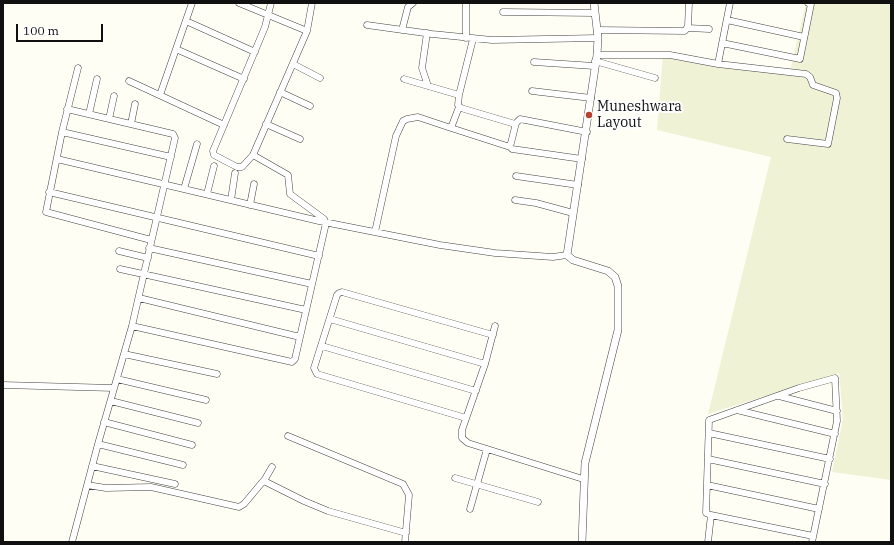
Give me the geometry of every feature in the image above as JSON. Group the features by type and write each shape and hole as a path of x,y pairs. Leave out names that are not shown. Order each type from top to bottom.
{"street":[{"path":"160,95 192,3"},
{"path":"239,3 269,17 307,31"},
{"path":"271,3 269,17 213,151 214,156 237,167 242,167 253,154 307,31 312,3"},
{"path":"402,30 408,7 413,3"},
{"path":"466,3 466,38"},
{"path":"567,255 591,98 598,38 594,3"},
{"path":"688,28 689,3"},
{"path":"718,64 730,3"},
{"path":"722,43 800,59 811,4 808,3"},
{"path":"503,12 595,13"},
{"path":"186,20 255,52"},
{"path":"727,20 804,37"},
{"path":"367,25 473,39 598,38"},
{"path":"597,30 682,31 688,28 710,29"},
{"path":"427,34 422,68 428,86"},
{"path":"451,128 458,107 459,94 473,39"},
{"path":"176,49 244,78"},
{"path":"534,62 595,61 670,55 718,64 806,74 810,77 813,85 836,93 837,98 828,144 787,139"},
{"path":"595,61 655,78"},
{"path":"293,64 320,78"},
{"path":"78,68 67,109 49,192 46,208 48,214 151,240"},
{"path":"89,114 97,79"},
{"path":"404,79 459,94"},
{"path":"128,81 224,125"},
{"path":"532,91 591,98"},
{"path":"280,92 310,106"},
{"path":"109,119 114,96"},
{"path":"131,124 135,104"},
{"path":"458,107 516,124"},
{"path":"67,109 174,134 175,138 132,326 104,422 72,542"},
{"path":"375,232 396,136 403,121 407,119 418,118 510,147 513,150 582,159"},
{"path":"510,147 516,124 520,119 586,132"},
{"path":"266,124 300,139"},
{"path":"62,132 171,157"},
{"path":"184,189 197,144"},
{"path":"132,326 292,362 295,359 326,223 324,219 290,194 288,175 253,154"},
{"path":"57,159 326,223 495,253 553,257 567,255 573,260 608,271 615,277 618,286 618,330 587,454 583,479 582,542"},
{"path":"208,194 214,166"},
{"path":"230,200 235,173"},
{"path":"516,176 578,186"},
{"path":"250,205 254,184"},
{"path":"49,192 319,256"},
{"path":"515,200 536,203 574,213"},
{"path":"150,248 312,284"},
{"path":"119,251 148,258"},
{"path":"120,269 306,310"},
{"path":"466,418 315,373 314,368 337,295 342,292 493,335"},
{"path":"138,298 300,337"},
{"path":"330,319 485,364"},
{"path":"495,326 485,364 461,434 462,438 468,443 583,479"},
{"path":"322,346 476,390"},
{"path":"124,354 217,374"},
{"path":"835,378 837,411 835,434 812,539 706,513 709,420 778,396 835,378"},
{"path":"117,379 206,400"},
{"path":"3,385 114,388"},
{"path":"778,396 837,411"},
{"path":"111,401 198,423"},
{"path":"737,410 835,434"},
{"path":"104,422 192,445"},
{"path":"709,432 830,459"},
{"path":"288,436 403,484 409,495 405,542"},
{"path":"98,444 183,465"},
{"path":"470,509 487,449"},
{"path":"708,459 825,484"},
{"path":"92,466 175,484"},
{"path":"87,486 106,488 151,487 239,507 244,504 264,481 272,467"},
{"path":"455,478 538,502"},
{"path":"264,481 328,511 406,533"},
{"path":"707,485 819,509"},
{"path":"710,542 711,515"}],"green space":[{"path":"806,3 891,3 891,480 832,472 843,419 839,373 708,414 771,157 657,130 663,54 789,75"}],"place":[{"name":"Muneshwara Layout","path":"589,115"}]}
